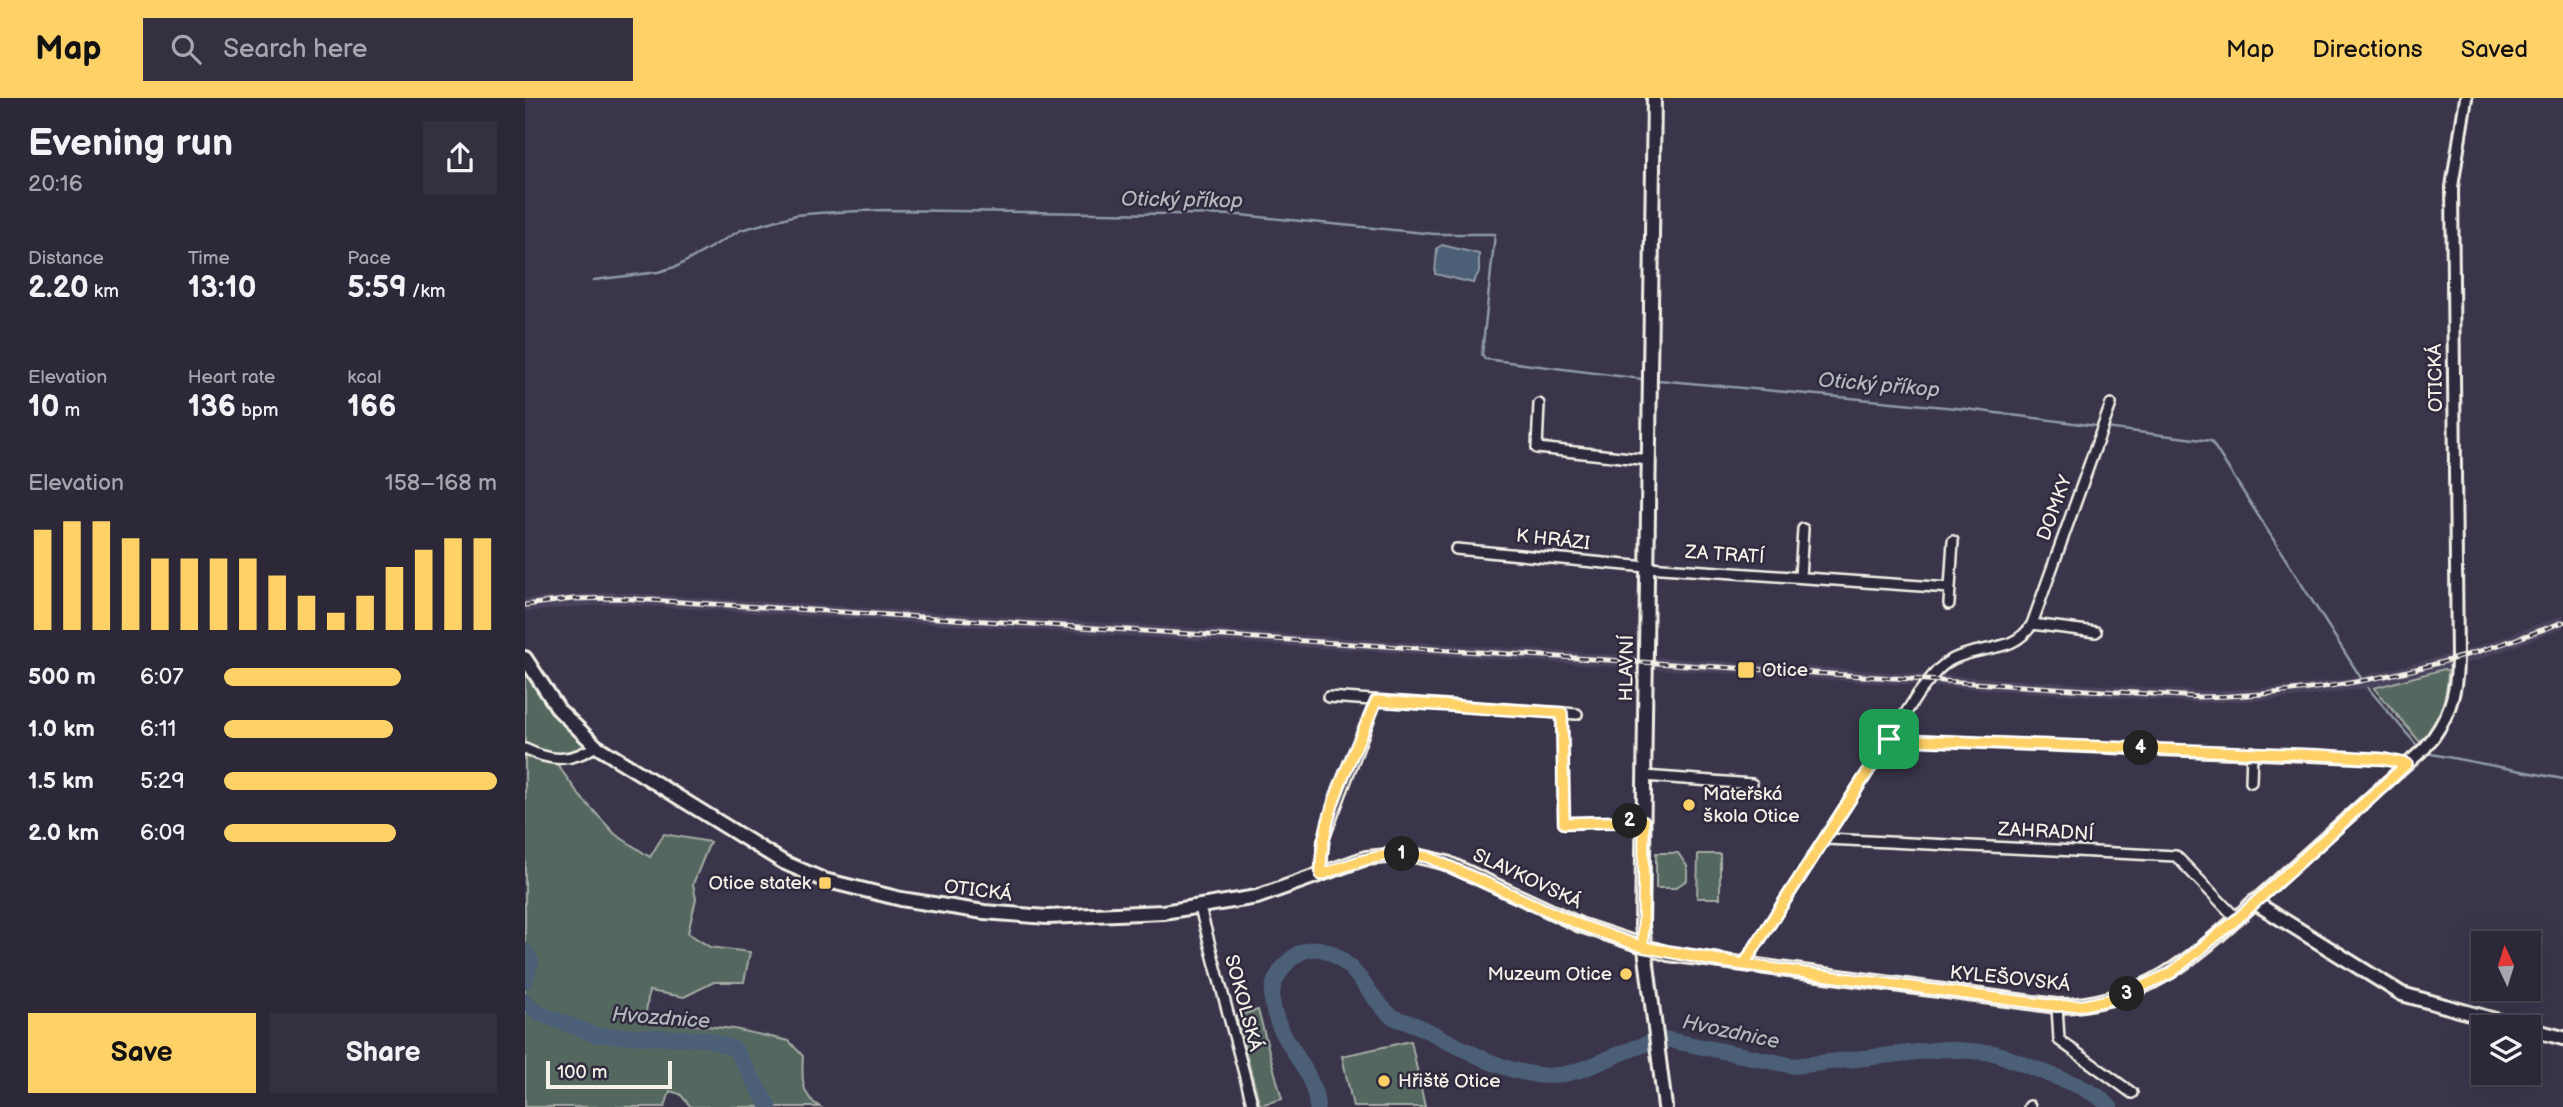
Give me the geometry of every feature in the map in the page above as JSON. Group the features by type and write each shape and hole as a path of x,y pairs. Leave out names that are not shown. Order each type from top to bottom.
{"main road":[{"name":"HLAVNÍ","path":"1654,98 1643,947 1665,1107"},
{"name":"OTICKÁ","path":"525,658 559,710 596,746 805,873 901,899 984,912 1047,917 1200,908 1274,893"},
{"name":"SLAVKOVSKÁ","path":"1274,893 1375,856 1409,854 1428,857 1580,925 1643,947"},
{"name":"KYLEŠOVSKÁ","path":"1643,947 1744,964 2057,1006 2099,1002 2153,983 2185,962 2254,902"},
{"path":"2254,902 2402,994 2477,1015"},
{"path":"2541,1033 2563,1038"}],"street":[{"name":"OTICKÁ","path":"2254,902 2421,751 2448,716 2455,694 2457,659 2452,187 2466,98"},
{"path":"1539,404 1537,448 1649,460"},
{"name":"DOMKY","path":"2032,624 2111,404"},
{"path":"1800,577 1803,528"},
{"path":"1948,604 1953,541"},
{"name":"K HRÁZI","path":"1456,549 1647,567"},
{"name":"ZA TRATÍ","path":"1647,567 1950,588"},
{"path":"1744,964 1889,739 1943,665 1956,657 2014,643 2025,636 2032,624 2096,632"},
{"path":"1328,696 1577,714"},
{"path":"1321,875 1323,841 1344,779 1376,701"},
{"path":"1562,713 1564,823 1644,821"},
{"path":"1889,739 2252,752 2383,759 2407,764"},
{"path":"525,749 559,760 578,758 596,746"},
{"path":"2251,782 2252,752"},
{"path":"1644,776 1752,784"},
{"name":"ZAHRADNÍ","path":"1827,839 2176,856 2237,919"},
{"name":"SOKOLSKÁ","path":"1200,908 1253,1107"},
{"path":"2057,1006 2059,1040 2132,1093"}],"shaded area":[{"path":"611,592 2200,691 2285,687 2358,677 2471,649 2563,615 2563,628 2475,661 2375,687 2286,699 2200,703 611,604 525,612 525,599"}],"green space":[{"path":"2444,669 2448,671 2446,691 2438,719 2427,735 2419,741 2374,688"},
{"path":"525,674 552,713 585,745 578,751 571,755 557,756 525,746"},
{"path":"525,752 557,764 580,796 615,834 650,857 664,834 710,842 693,884 696,899 688,933 710,947 750,952 744,982 714,982 684,997 649,991 645,1019 734,1029 789,1041 803,1056 806,1091 820,1107 691,1107 680,1094 670,1091 665,1107 525,1107"},
{"path":"1656,853 1678,853 1687,866 1687,880 1675,888 1656,888"},
{"path":"1698,854 1720,854 1720,898 1697,898"},
{"path":"1258,1010 1282,1099 1260,1105 1236,1016"},
{"name":"Hřiště Otice","path":"1411,1041 1425,1107 1353,1107 1342,1056"}],"water":[{"path":"1442,245 1479,254 1479,272 1473,283 1435,274 1437,248"}],"waterway":[{"name":"Otický příkop","path":"594,280 658,272 678,266 741,230 796,215 818,213 883,210 1240,215 1435,234 1495,234 1482,354 1485,359 1642,379"},
{"name":"Otický příkop","path":"1658,380 1966,409 2096,426"},
{"name":"Otický příkop","path":"2105,428 2211,441 2361,678"},
{"name":"Otický příkop","path":"2368,688 2420,749"},
{"name":"Otický příkop","path":"2426,753 2563,779"},
{"name":"Hvozdnice","path":"1317,1107 1309,1078 1278,1024 1272,995 1277,976 1290,960 1298,954 1317,949 1327,951 1346,964 1393,1017 1416,1025 1491,1062 1521,1072 1553,1076 1569,1073 1664,1039 1794,1066 1944,1049 1995,1053 2079,1086 2098,1096 2110,1107"},
{"name":"Hvozdnice","path":"525,951 531,961 525,981"},
{"name":"Hvozdnice","path":"525,1001 540,1014 596,1035 707,1039 735,1049 769,1107"}],"railway":[{"path":"525,605 573,599 618,598 2198,697 2293,691 2384,676 2473,653 2563,622"}],"place":[{"name":"Otice","path":"1746,670"},
{"name":"Mateřská škola Otice","path":"1689,805"},
{"name":"Otice statek","path":"825,883"},
{"name":"Muzeum Otice","path":"1626,974"},
{"name":"Hřiště Otice","path":"1384,1081"}],"route":[{"path":"1889,739 1744,964 1668,954 1643,947 1580,925 1517,898 1447,863 1428,857 1409,854 1375,856 1321,875 1323,841 1344,779 1376,701 1562,713 1564,823 1644,821 1643,947 1668,954 1715,961 2057,1006 2084,1005 2117,998 2142,988 2161,979 2185,962 2237,919 2407,764 2383,759 2318,755 1889,739"}]}
